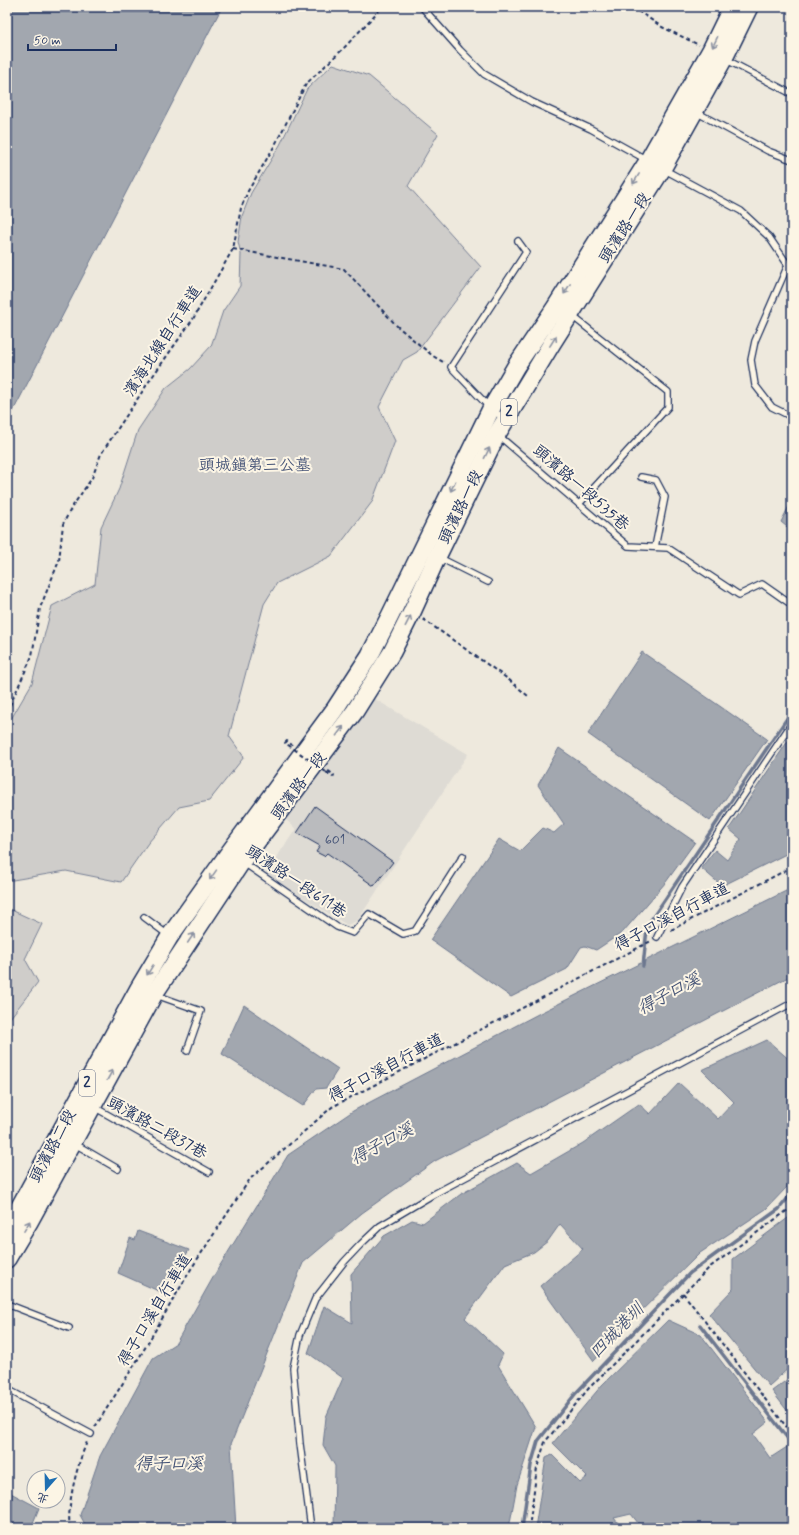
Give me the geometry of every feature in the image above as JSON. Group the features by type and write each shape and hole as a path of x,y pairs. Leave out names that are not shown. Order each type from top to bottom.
{"main road":[{"name":"頭濱路一段","path":"718,54 732,7"},
{"name":"頭濱路一段","path":"291,783 370,655 489,429 505,419 570,314 718,54 749,7"},
{"name":"頭濱路一段","path":"170,936 235,857 291,783 355,711 392,652 437,557 489,429 491,409 516,366 655,165"},
{"name":"頭濱路一段","path":"154,994 235,857"},
{"name":"頭濱路二段","path":"7,1259 73,1143 85,1103 139,988 170,936"},
{"name":"頭濱路二段","path":"7,1230 154,994"}],"lane":[{"path":"422,7 460,50 484,74 532,102 591,129 741,211 769,237 790,266 755,341 751,360 755,385 772,407 792,417"},
{"path":"718,54 792,94"},
{"path":"688,108 768,151 792,160"},
{"path":"505,419 491,409 451,367 526,252 518,241"},
{"path":"570,314 668,392 668,407 579,504"},
{"name":"頭濱路一段535巷","path":"489,429 628,546 668,548 739,595 762,584 792,605"},
{"path":"642,477 656,480 665,497 655,547"},
{"path":"437,557 488,582"},
{"path":"657,937 682,887 792,723"},
{"name":"頭濱路一段611巷","path":"235,857 337,927 353,933 369,914 403,934 415,931 462,856"},
{"path":"144,917 170,936"},
{"path":"154,994 201,1011 187,1051"},
{"path":"311,1528 300,1444 293,1368 300,1334 315,1300 344,1262 380,1226 434,1194 792,1003"},
{"name":"頭濱路二段37巷","path":"85,1103 210,1172"},
{"path":"73,1143 118,1169"},
{"path":"7,1304 69,1328"},
{"path":"7,1389 91,1434"}],"path":[{"name":"濱海北線自行車道","path":"7,712 32,656 40,608 59,561 63,524 72,507 92,478 101,454 193,318 234,249 241,208 248,191 276,145 306,84 343,49 382,7"},
{"path":"632,7 662,27 718,54"},
{"path":"234,249 344,269 397,326 433,356 451,367"},
{"path":"412,612 508,679 528,696"},
{"path":"294,749 333,777 334,775 329,771"},
{"name":"得子口溪自行車道","path":"70,1528 68,1517 80,1457 91,1434 142,1353 191,1269 250,1178 332,1107 561,989 792,867"},
{"path":"529,1528 537,1468 545,1442 589,1388 710,1267 788,1210 792,1205"},
{"path":"683,1293 792,1434"}],"shaded area":[{"path":"373,698 468,754 357,921 347,925 265,874 296,829 284,818"}],"green space":[{"name":"頭城鎮第三公墓","path":"333,64 369,76 438,134 408,186 481,267 417,352 403,360 379,407 395,441 372,502 331,556 277,583 264,604 229,736 244,757 209,801 179,807 148,843 121,882 66,871 7,881 7,726 32,683 52,606 95,584 101,527 119,489 138,430 166,388 190,369 211,346 223,311 240,286 241,254 238,242 242,216 251,193 280,145 307,89"},
{"path":"7,908 42,924 25,959 38,982 7,1022"}],"water":[{"path":"7,7 222,7 7,423"},
{"path":"792,500 792,531 781,522"},
{"path":"642,652 767,739 710,821 588,734"},
{"path":"792,735 792,851 722,886 701,868 715,850 727,860 741,839 729,829"},
{"path":"559,748 695,842 666,882 623,932 596,950 585,946 581,947 567,969 511,997 430,940 499,839 520,851 543,828 554,833 564,824 538,785"},
{"name":"得子口溪","path":"792,888 792,975 435,1161 362,1213 303,1263 231,1444 236,1528 87,1528 80,1515 100,1456 153,1358 176,1343 219,1267 288,1155 353,1111 540,1013"},
{"path":"244,1005 338,1069 326,1088 316,1089 303,1106 222,1054"},
{"path":"767,1040 792,1062 792,1178 787,1187 766,1209 700,1253 630,1322 594,1361 540,1286 583,1249 560,1224 548,1241 534,1252 505,1264 465,1318 503,1354 498,1365 536,1427 517,1485 509,1528 334,1528 335,1466 323,1445 326,1417 343,1378 308,1353 324,1306 352,1323 351,1274 384,1236 412,1220 423,1223 461,1194 517,1163 531,1173 583,1143 639,1104 650,1114 679,1083 718,1119 734,1102 702,1070"},
{"path":"792,1215 792,1365 769,1386 709,1314 733,1289 733,1259"},
{"path":"138,1231 189,1250 163,1293 118,1273 130,1238 135,1240"},
{"path":"668,1320 701,1335 768,1422 753,1434 770,1458 787,1447 792,1453 792,1528 642,1528 631,1514 614,1518 622,1528 535,1528 546,1458 552,1455 580,1483 587,1477 553,1443 602,1385"},
{"path":"792,1376 792,1417 772,1391"},
{"path":"7,1491 26,1501 26,1509 39,1509 31,1528 7,1528"}],"building":[{"path":"315,806 393,862 374,886 327,853 324,856 316,852 320,846 297,833"}],"waterway":[{"path":"643,966 647,929 651,920 792,711"},
{"name":"四城港圳","path":"522,1528 531,1465 538,1441 576,1393 690,1273 779,1209 792,1193"},
{"path":"700,1325 792,1444"}]}
